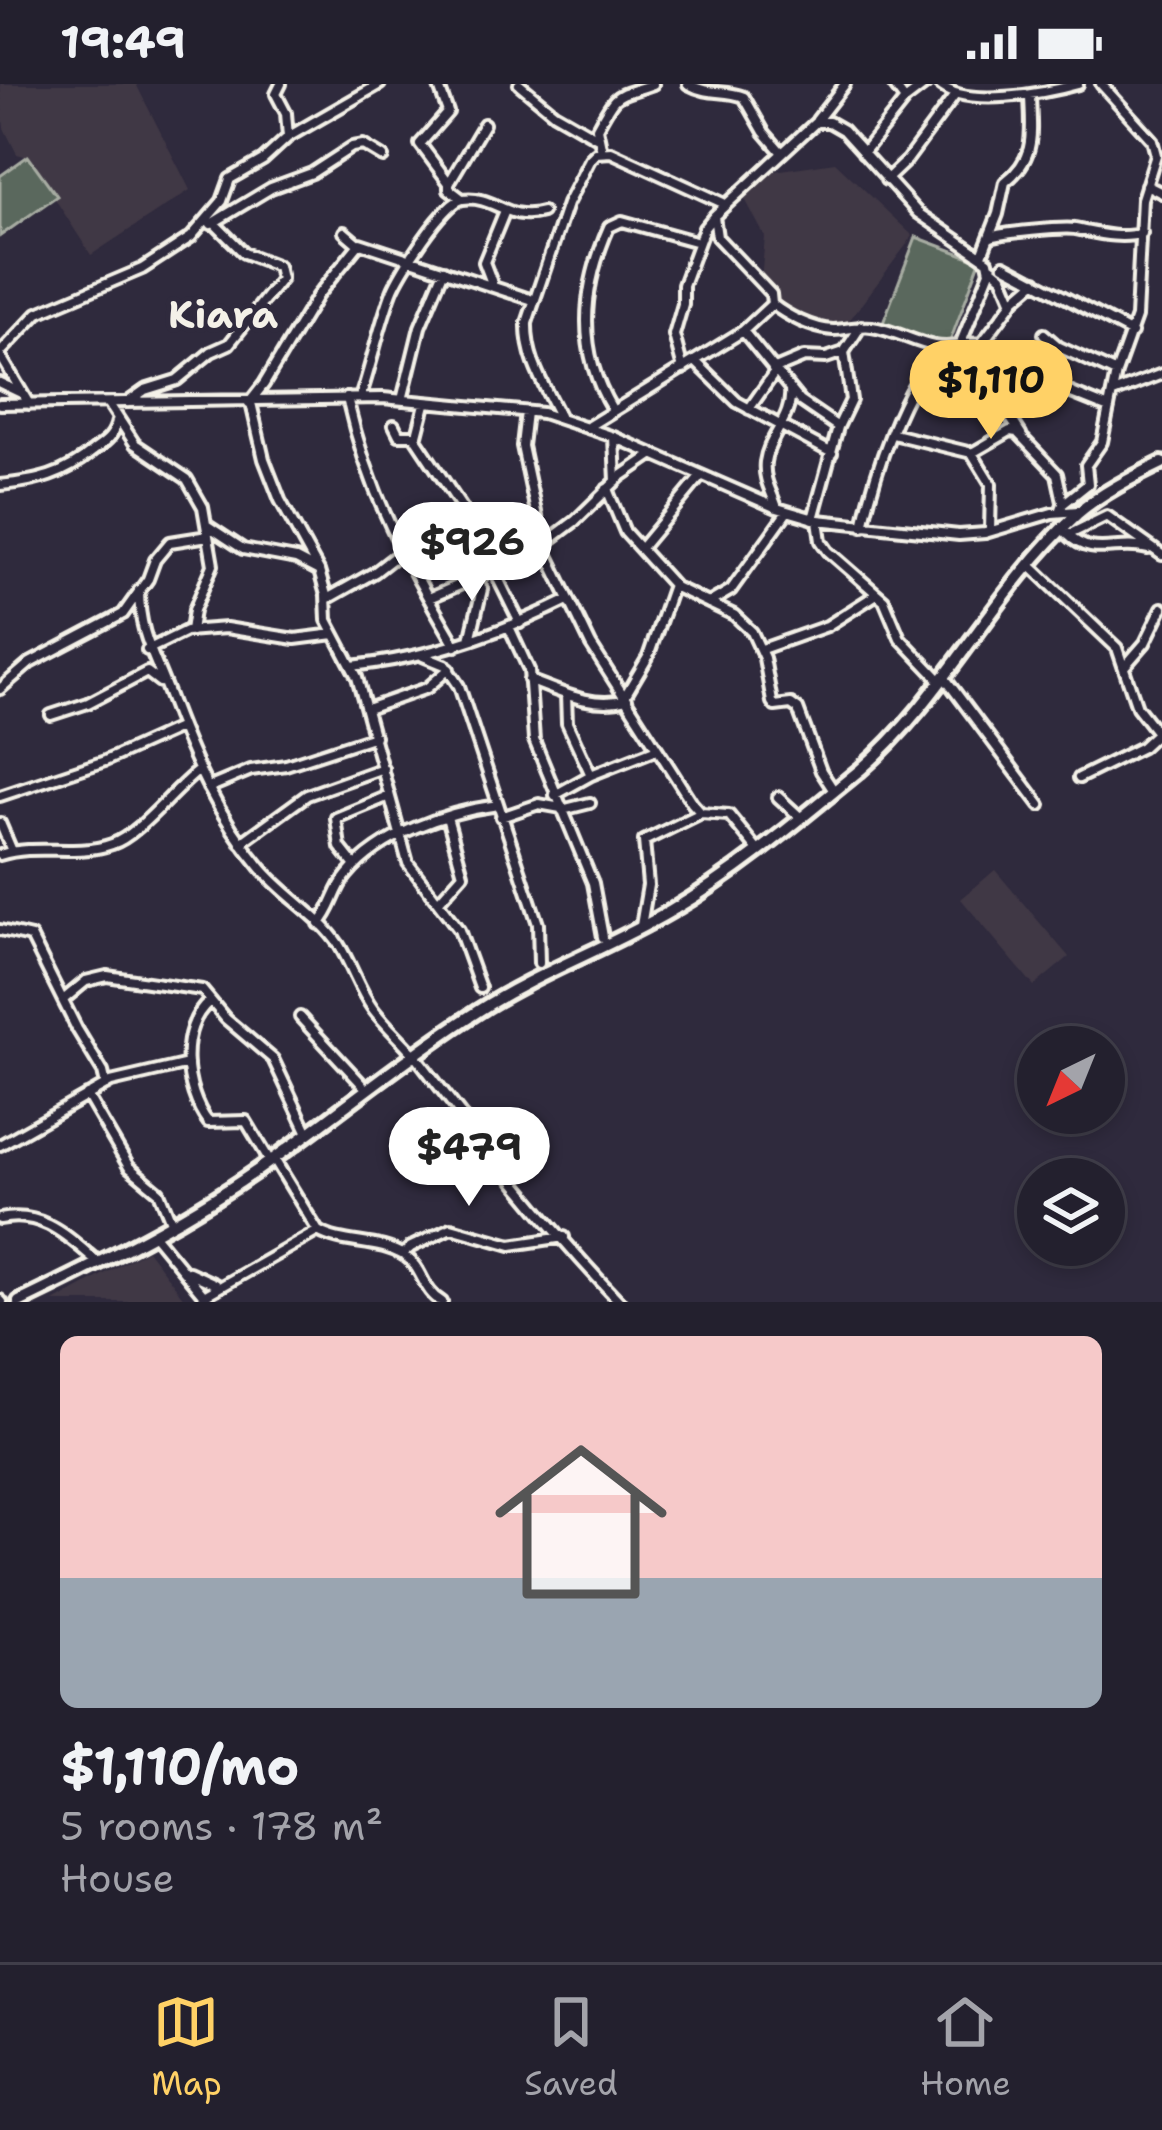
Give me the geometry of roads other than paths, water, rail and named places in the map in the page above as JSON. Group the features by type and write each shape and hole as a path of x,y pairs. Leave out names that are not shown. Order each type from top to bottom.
{"main road":[{"path":"19,1302 172,1225 272,1160 414,1053 549,969 668,914 759,852 904,726 1030,565 1080,511 1162,463"}],"street":[{"path":"281,84 276,94 286,112 288,137"},
{"path":"197,232 222,201 230,179 263,160 288,137 380,84"},
{"path":"438,84 448,112 420,144 449,183"},
{"path":"520,84 554,113 596,137"},
{"path":"653,84 619,93 597,128 602,152 724,203"},
{"path":"688,84 715,95 731,92 744,97 782,153"},
{"path":"683,370 674,335 686,270 698,242 724,203 816,122 845,84"},
{"path":"893,84 905,100"},
{"path":"863,153 905,100 926,84"},
{"path":"939,84 955,95 1030,95 1078,84"},
{"path":"0,404 27,399 109,404 360,398 526,412 588,427 782,510 816,519 959,535 990,531 1062,508 1088,484 1086,464 1102,442 1116,374 1132,333 1145,185 1155,145 1101,84"},
{"path":"886,181 908,160 955,95"},
{"path":"982,255 1004,186 1028,155 1030,95"},
{"path":"816,122 837,126 919,213 982,255 1002,276 1013,302"},
{"path":"462,199 449,189 449,183 484,124"},
{"path":"27,399 0,354 38,313 142,269 271,188 312,173 352,147 363,145 383,157"},
{"path":"560,417 542,389 527,339 533,300 567,204 590,159 602,152"},
{"path":"1145,185 1162,193"},
{"path":"360,398 392,289 441,211 462,199 482,200 521,215 542,212"},
{"path":"495,289 484,262 504,212"},
{"path":"714,216 717,237 771,294 772,304 787,315 825,329 862,326 941,349 991,344 1021,369 1067,394 1109,408"},
{"path":"612,409 597,376 584,320 588,287 609,227 622,221 698,242"},
{"path":"128,403 145,390 177,380 211,352 229,344 281,278 278,266 244,253 214,223"},
{"path":"991,237 1006,231 1032,234 1060,228 1129,237 1142,233"},
{"path":"344,232 358,244 533,300"},
{"path":"250,403 317,296 358,244"},
{"path":"1004,266 1132,333"},
{"path":"991,267 962,340 1021,435 1057,474 1062,508"},
{"path":"402,400 420,327 444,270"},
{"path":"981,344 1036,281"},
{"path":"588,427 696,362 772,304"},
{"path":"749,409 774,371 804,357 826,358 844,352 862,326"},
{"path":"742,331 789,388 838,427"},
{"path":"1044,334 1116,374"},
{"path":"863,526 893,434 923,369 941,349"},
{"path":"844,352 851,400 838,427 816,519 821,541 877,594 893,616 900,638 942,678 1040,805"},
{"path":"696,362 749,409 832,453"},
{"path":"1112,393 1162,374"},
{"path":"0,383 27,399"},
{"path":"782,510 767,487 765,465 791,398 789,388"},
{"path":"347,398 363,460 401,551 456,646"},
{"path":"250,403 264,459 280,500 319,571 327,620 352,666 368,710 409,863 459,930 480,988"},
{"path":"109,404 135,444 192,484 203,507 213,565 194,610 191,631"},
{"path":"424,404 416,435 459,501 520,623"},
{"path":"526,412 522,446 542,542 568,600 701,813"},
{"path":"0,485 44,481 74,467 114,434 117,418"},
{"path":"394,425 399,435 416,435"},
{"path":"893,434 972,453 1010,431 1021,435"},
{"path":"614,437 616,481"},
{"path":"972,453 991,484 990,531"},
{"path":"429,598 477,579 520,548 542,542 575,521 616,481 652,455"},
{"path":"641,548 701,476"},
{"path":"607,489 617,519 673,585 744,624 762,649 772,703 798,709 821,771 834,790"},
{"path":"1062,508 1080,511"},
{"path":"710,603 731,590 782,510"},
{"path":"1107,516 1162,554 1128,545 1099,551 1079,545 1066,531 1107,516"},
{"path":"0,689 30,662 123,614 166,546 207,530 242,549 296,559 319,571"},
{"path":"326,599 375,572 401,551"},
{"path":"1030,565 1117,648 1133,698 1160,737 1079,778"},
{"path":"470,641 482,589 477,579"},
{"path":"530,680 604,704 626,698 648,657 673,585"},
{"path":"139,590 148,650 179,728 198,771 241,843 339,945 371,1007 620,1302"},
{"path":"762,649 827,626 877,594"},
{"path":"352,666 456,646 568,600"},
{"path":"1126,666 1145,643 1162,608"},
{"path":"509,627 530,680 534,740 593,883 603,937"},
{"path":"148,650 191,631 226,628 295,639 334,634"},
{"path":"423,656 439,661 458,686 538,924 539,962"},
{"path":"368,710 427,688 448,670"},
{"path":"51,715 88,703 146,672 166,687"},
{"path":"566,694 567,723 590,776"},
{"path":"0,796 105,760 179,728"},
{"path":"208,788 251,770 286,765 375,736"},
{"path":"501,817 658,749"},
{"path":"241,843 307,795 383,768"},
{"path":"0,855 118,842 198,771"},
{"path":"355,866 340,847 336,818 389,796"},
{"path":"778,797 801,818"},
{"path":"539,803 561,809 590,803"},
{"path":"319,923 340,884 376,849 447,817 498,806"},
{"path":"641,926 647,897 644,842 701,813 729,814 759,852"},
{"path":"439,901 463,874 447,817"},
{"path":"0,823 12,851"},
{"path":"0,931 32,937 106,1085"},
{"path":"64,1000 86,981 107,976 202,990 273,1059 308,1133"},
{"path":"210,1001 195,1017 188,1064 205,1118 212,1123 246,1121 318,1231 403,1255 414,1264 433,1298 442,1302"},
{"path":"300,1017 362,1084"},
{"path":"0,1145 106,1085 188,1064"},
{"path":"87,1095 129,1167 159,1192 172,1225"},
{"path":"0,1219 37,1218 62,1231 98,1263"},
{"path":"403,1255 411,1246 451,1228 512,1245 564,1237"},
{"path":"154,1234 207,1299 318,1231"},
{"path":"178,1266 215,1284"}],"district":[{"name":"Kiara","path":"223,314"}]}
